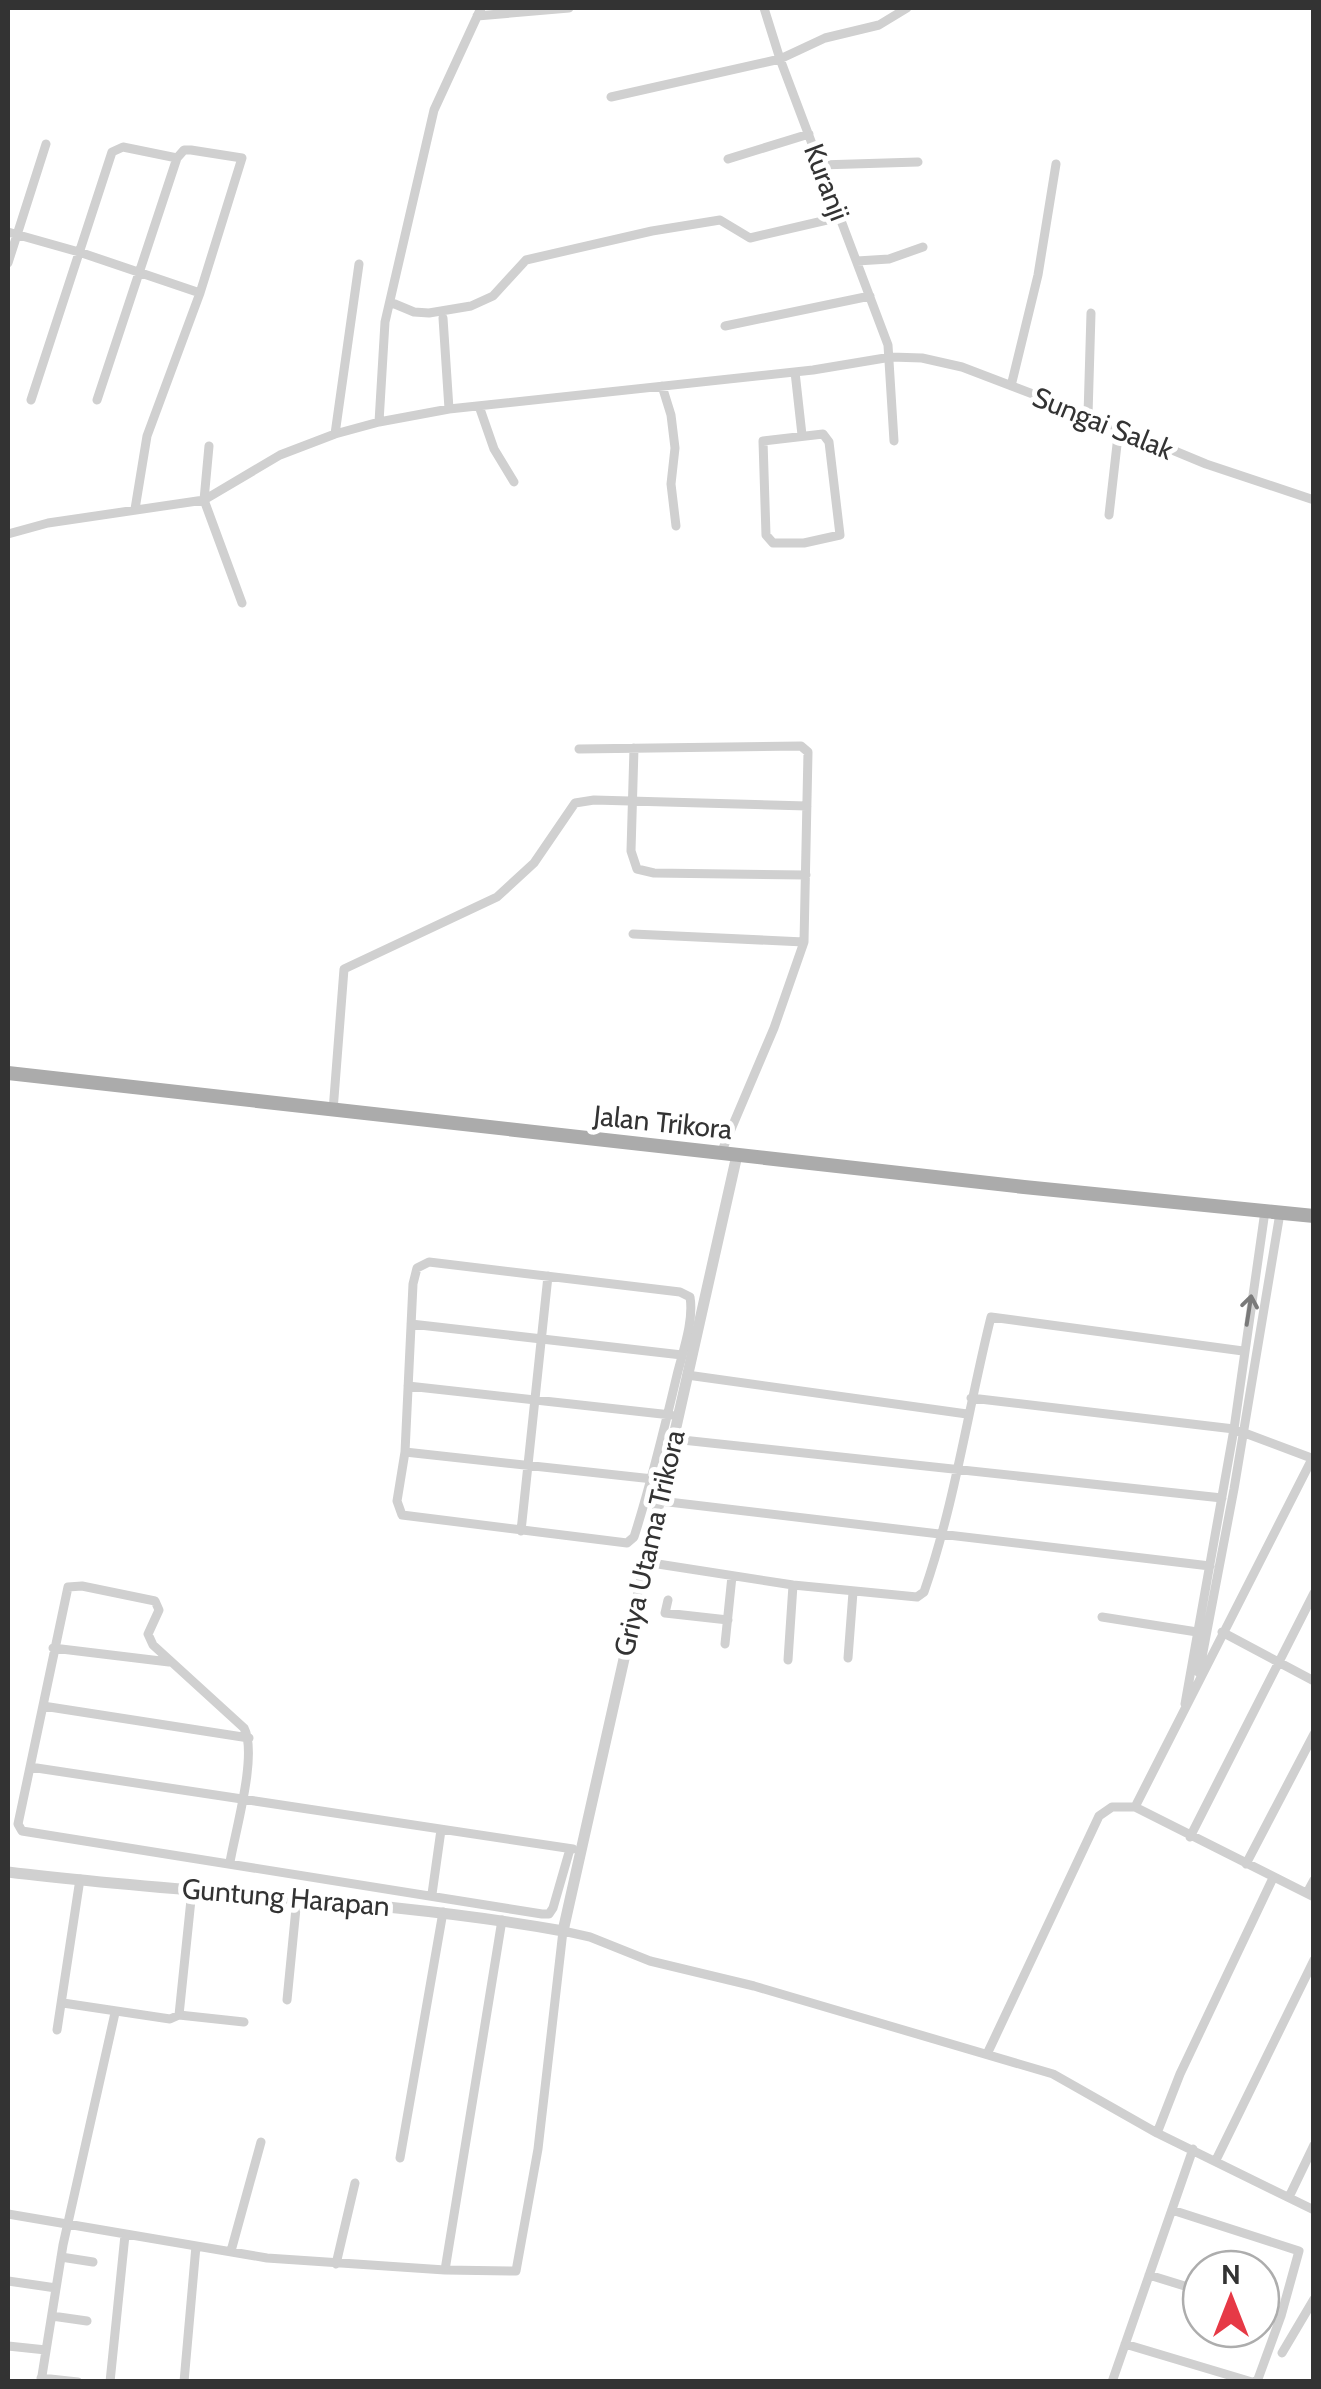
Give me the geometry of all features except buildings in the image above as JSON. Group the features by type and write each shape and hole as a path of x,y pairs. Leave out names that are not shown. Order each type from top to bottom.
{"main road":[{"name":"Jalan Trikora","path":"8,1072 334,1111 1314,1216"}],"street":[{"path":"379,422 385,322 434,110 479,12 569,8"},
{"name":"Kuranji","path":"764,8 891,357 894,441"},
{"path":"611,97 780,59 825,38 878,24 907,8"},
{"path":"728,159 808,134"},
{"path":"8,262 12,234 46,144"},
{"path":"31,400 115,148 176,158"},
{"path":"96,400 176,158 184,150 242,158 200,293 148,436 135,509"},
{"path":"820,165 918,162"},
{"path":"1010,386 1038,275 1056,164"},
{"path":"390,302 414,312 429,313 471,306 493,296 526,260 557,256 652,231 720,220 750,238 840,217"},
{"path":"12,234 200,293"},
{"path":"857,262 889,259 923,247"},
{"path":"335,434 359,264"},
{"path":"726,326 870,296"},
{"path":"1088,414 1091,313"},
{"path":"443,318 448,409"},
{"name":"Sungai Salak","path":"204,500 280,455 379,422 448,409 795,372 891,357 922,358 962,367 1206,464 1314,500"},
{"path":"795,372 802,435"},
{"path":"662,386 676,448 671,484 676,526"},
{"path":"479,406 494,449 514,482"},
{"path":"1109,516 1119,427"},
{"path":"802,435 828,437 840,535 804,544 773,543 766,535 762,441 802,435"},
{"path":"209,446 204,500 242,602"},
{"path":"8,534 48,523 204,500"},
{"path":"579,749 804,747 810,764 804,942 721,1153"},
{"path":"634,748 632,862 642,872 806,874"},
{"path":"334,1111 344,969 497,897 534,862 575,803 594,800 807,806"},
{"path":"634,934 804,942"},
{"name":"Griya Utama Trikora","path":"563,1931 575,1850 660,1501 673,1439 673,1415 687,1376 737,1154"},
{"path":"1183,1717 1238,1430 1243,1351 1272,1212"},
{"path":"1195,1690 1210,1626 1272,1212"},
{"path":"423,1264 548,1276 688,1295 692,1307 673,1415 634,1537 627,1543 402,1515 397,1501 405,1452 415,1273 423,1264"},
{"path":"521,1531 548,1276"},
{"path":"645,1562 793,1585 904,1597 921,1595 944,1535 991,1316 1243,1351"},
{"path":"412,1324 682,1355"},
{"path":"687,1376 967,1414"},
{"path":"408,1386 673,1415"},
{"path":"971,1398 1238,1430 1313,1459 1135,1807"},
{"path":"673,1439 1222,1498"},
{"path":"405,1452 653,1479"},
{"path":"660,1501 1210,1566"},
{"path":"725,1644 732,1576"},
{"path":"788,1660 793,1585"},
{"path":"30,1767 241,1800 575,1850 549,1914 22,1831 18,1824 66,1588 82,1586 155,1601 159,1610 149,1636 172,1662 237,1718 249,1738 241,1800 230,1862"},
{"path":"848,1658 854,1592"},
{"path":"1190,1836 1314,1594"},
{"path":"668,1600 665,1612 728,1620"},
{"path":"1102,1617 1197,1632"},
{"path":"1222,1632 1314,1681"},
{"path":"53,1648 172,1662"},
{"path":"43,1706 249,1738"},
{"path":"1246,1864 1314,1734"},
{"path":"988,2052 1099,1816 1112,1807 1135,1807 1310,1895 1314,1880"},
{"path":"432,1894 441,1830"},
{"name":"Guntung Harapan","path":"8,1872 443,1912 563,1931"},
{"path":"1157,2133 1180,2074 1273,1878"},
{"path":"57,2030 80,1879"},
{"path":"179,2015 192,1890"},
{"path":"288,2000 298,1898"},
{"path":"400,2158 443,1912"},
{"path":"445,2270 502,1920"},
{"path":"8,2214 196,2246 336,2264 516,2271 538,2149 563,1931 590,1937 650,1961 754,1986 1053,2074 1157,2133 1314,2210"},
{"path":"1216,2160 1314,1960"},
{"path":"62,2003 170,2019 179,2015 244,2022"},
{"path":"78,2382 41,2380 61,2258 115,2012"},
{"path":"231,2251 261,2142"},
{"path":"1289,2197 1314,2145"},
{"path":"1112,2382 1193,2149"},
{"path":"336,2264 355,2182"},
{"path":"1172,2210 1298,2249 1281,2316"},
{"path":"110,2382 125,2235"},
{"path":"184,2382 196,2246"},
{"path":"61,2258 92,2262"},
{"path":"1149,2275 1181,2285"},
{"path":"8,2281 56,2288"},
{"path":"1282,2353 1314,2299"},
{"path":"52,2316 87,2321"},
{"path":"1126,2344 1253,2382 1258,2379 1269,2349"},
{"path":"8,2346 46,2350"}]}
